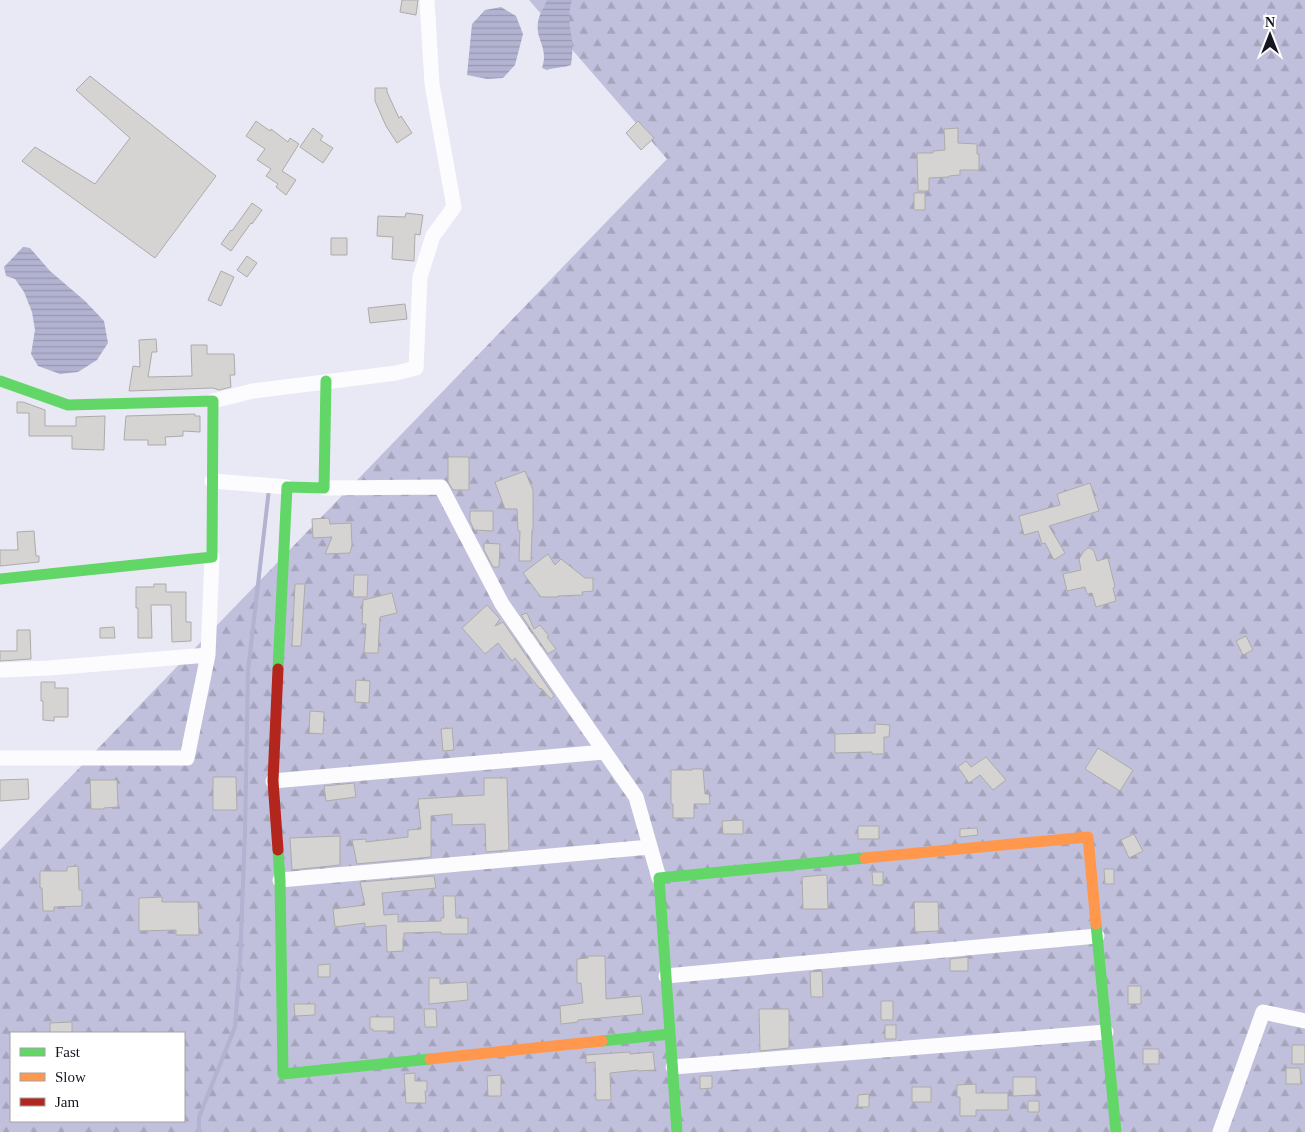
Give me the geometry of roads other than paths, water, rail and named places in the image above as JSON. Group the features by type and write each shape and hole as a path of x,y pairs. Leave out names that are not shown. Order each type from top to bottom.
{"street":[{"path":"0,381 68,405 213,401 253,390 396,373 416,368 420,277 433,236 454,207 432,84 427,0"},
{"path":"324,488 326,381"},
{"path":"0,758 187,758 208,655 212,557 213,401"},
{"path":"212,481 324,488 441,487 502,604 636,798 659,878 677,1132"},
{"path":"287,487 273,781 280,880 283,1074 670,1034"},
{"path":"0,579 212,557"},
{"path":"0,670 49,668 208,655"},
{"path":"273,781 604,752"},
{"path":"659,878 1088,837 1116,1132"},
{"path":"280,880 650,846"},
{"path":"666,976 1097,936"},
{"path":"1220,1132 1264,1012 1305,1021"},
{"path":"673,1067 1106,1032"}],"waterway":[{"path":"199,1132 199,1117 235,1027 240,962 245,831 248,671 269,489"}]}
